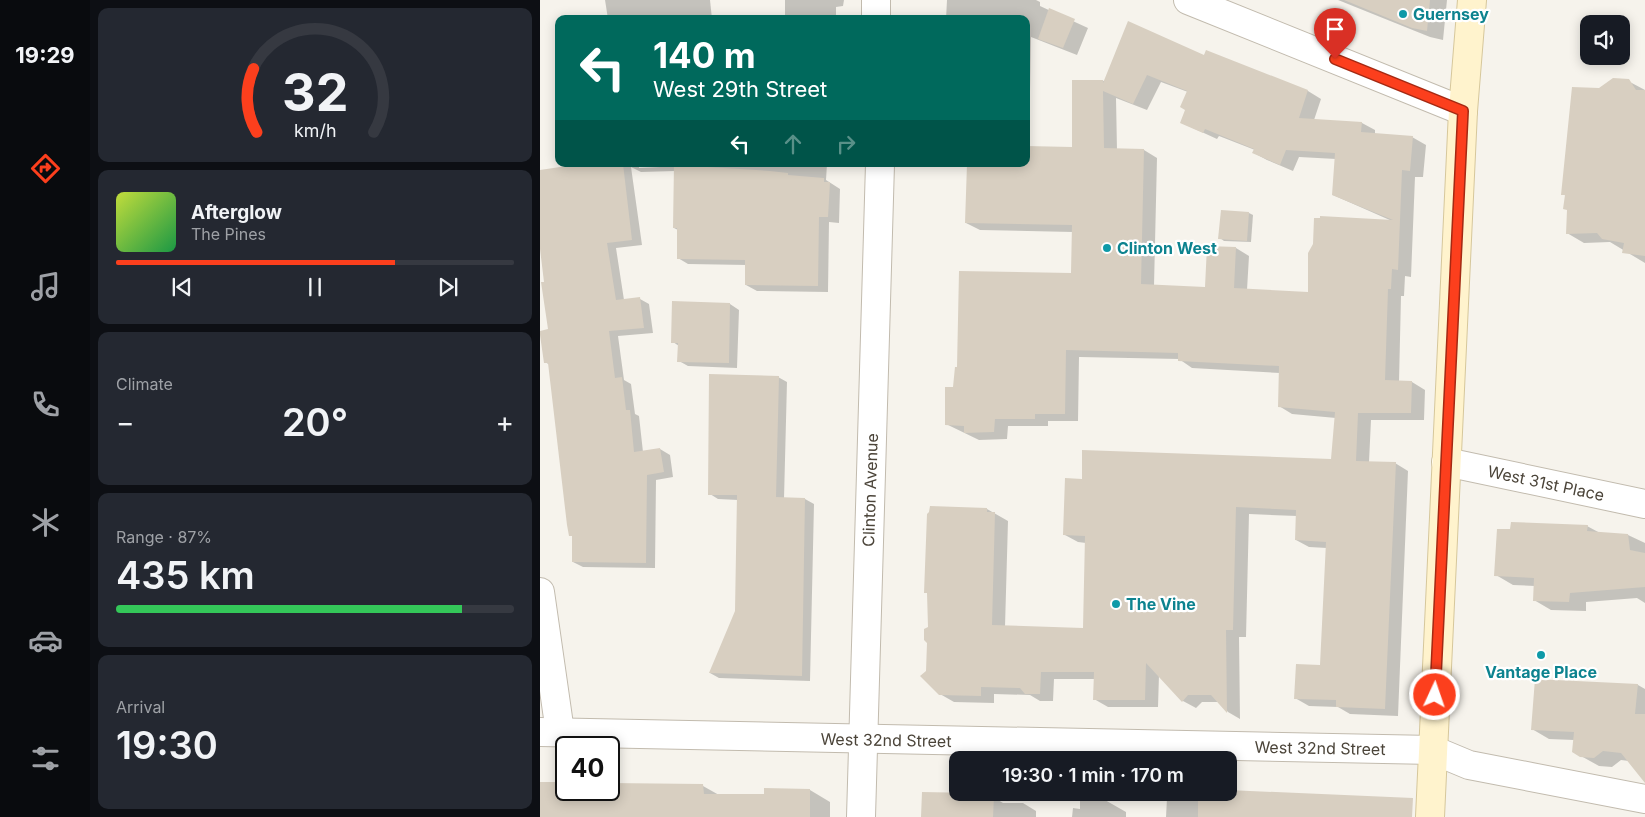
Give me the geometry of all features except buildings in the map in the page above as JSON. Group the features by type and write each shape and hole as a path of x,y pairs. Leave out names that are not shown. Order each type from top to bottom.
{"street":[{"path":"876,0 876,15"},
{"path":"1188,0 1463,111"},
{"path":"1430,817 1463,111 1472,0"},
{"name":"Clinton Avenue","path":"862,817 862,739 880,167"},
{"name":"West 31st Place","path":"1446,462 1645,504"},
{"path":"540,592 550,732"},
{"name":"West 32nd Street","path":"550,732 1433,750 1469,765 1645,799"}],"place":[{"name":"Guernsey","path":"1403,14"},
{"name":"Clinton West","path":"1107,248"},
{"name":"The Vine","path":"1116,604"},
{"name":"Vantage Place","path":"1541,655"}],"route":[{"path":"1335,59 1463,111 1435,695"}]}
